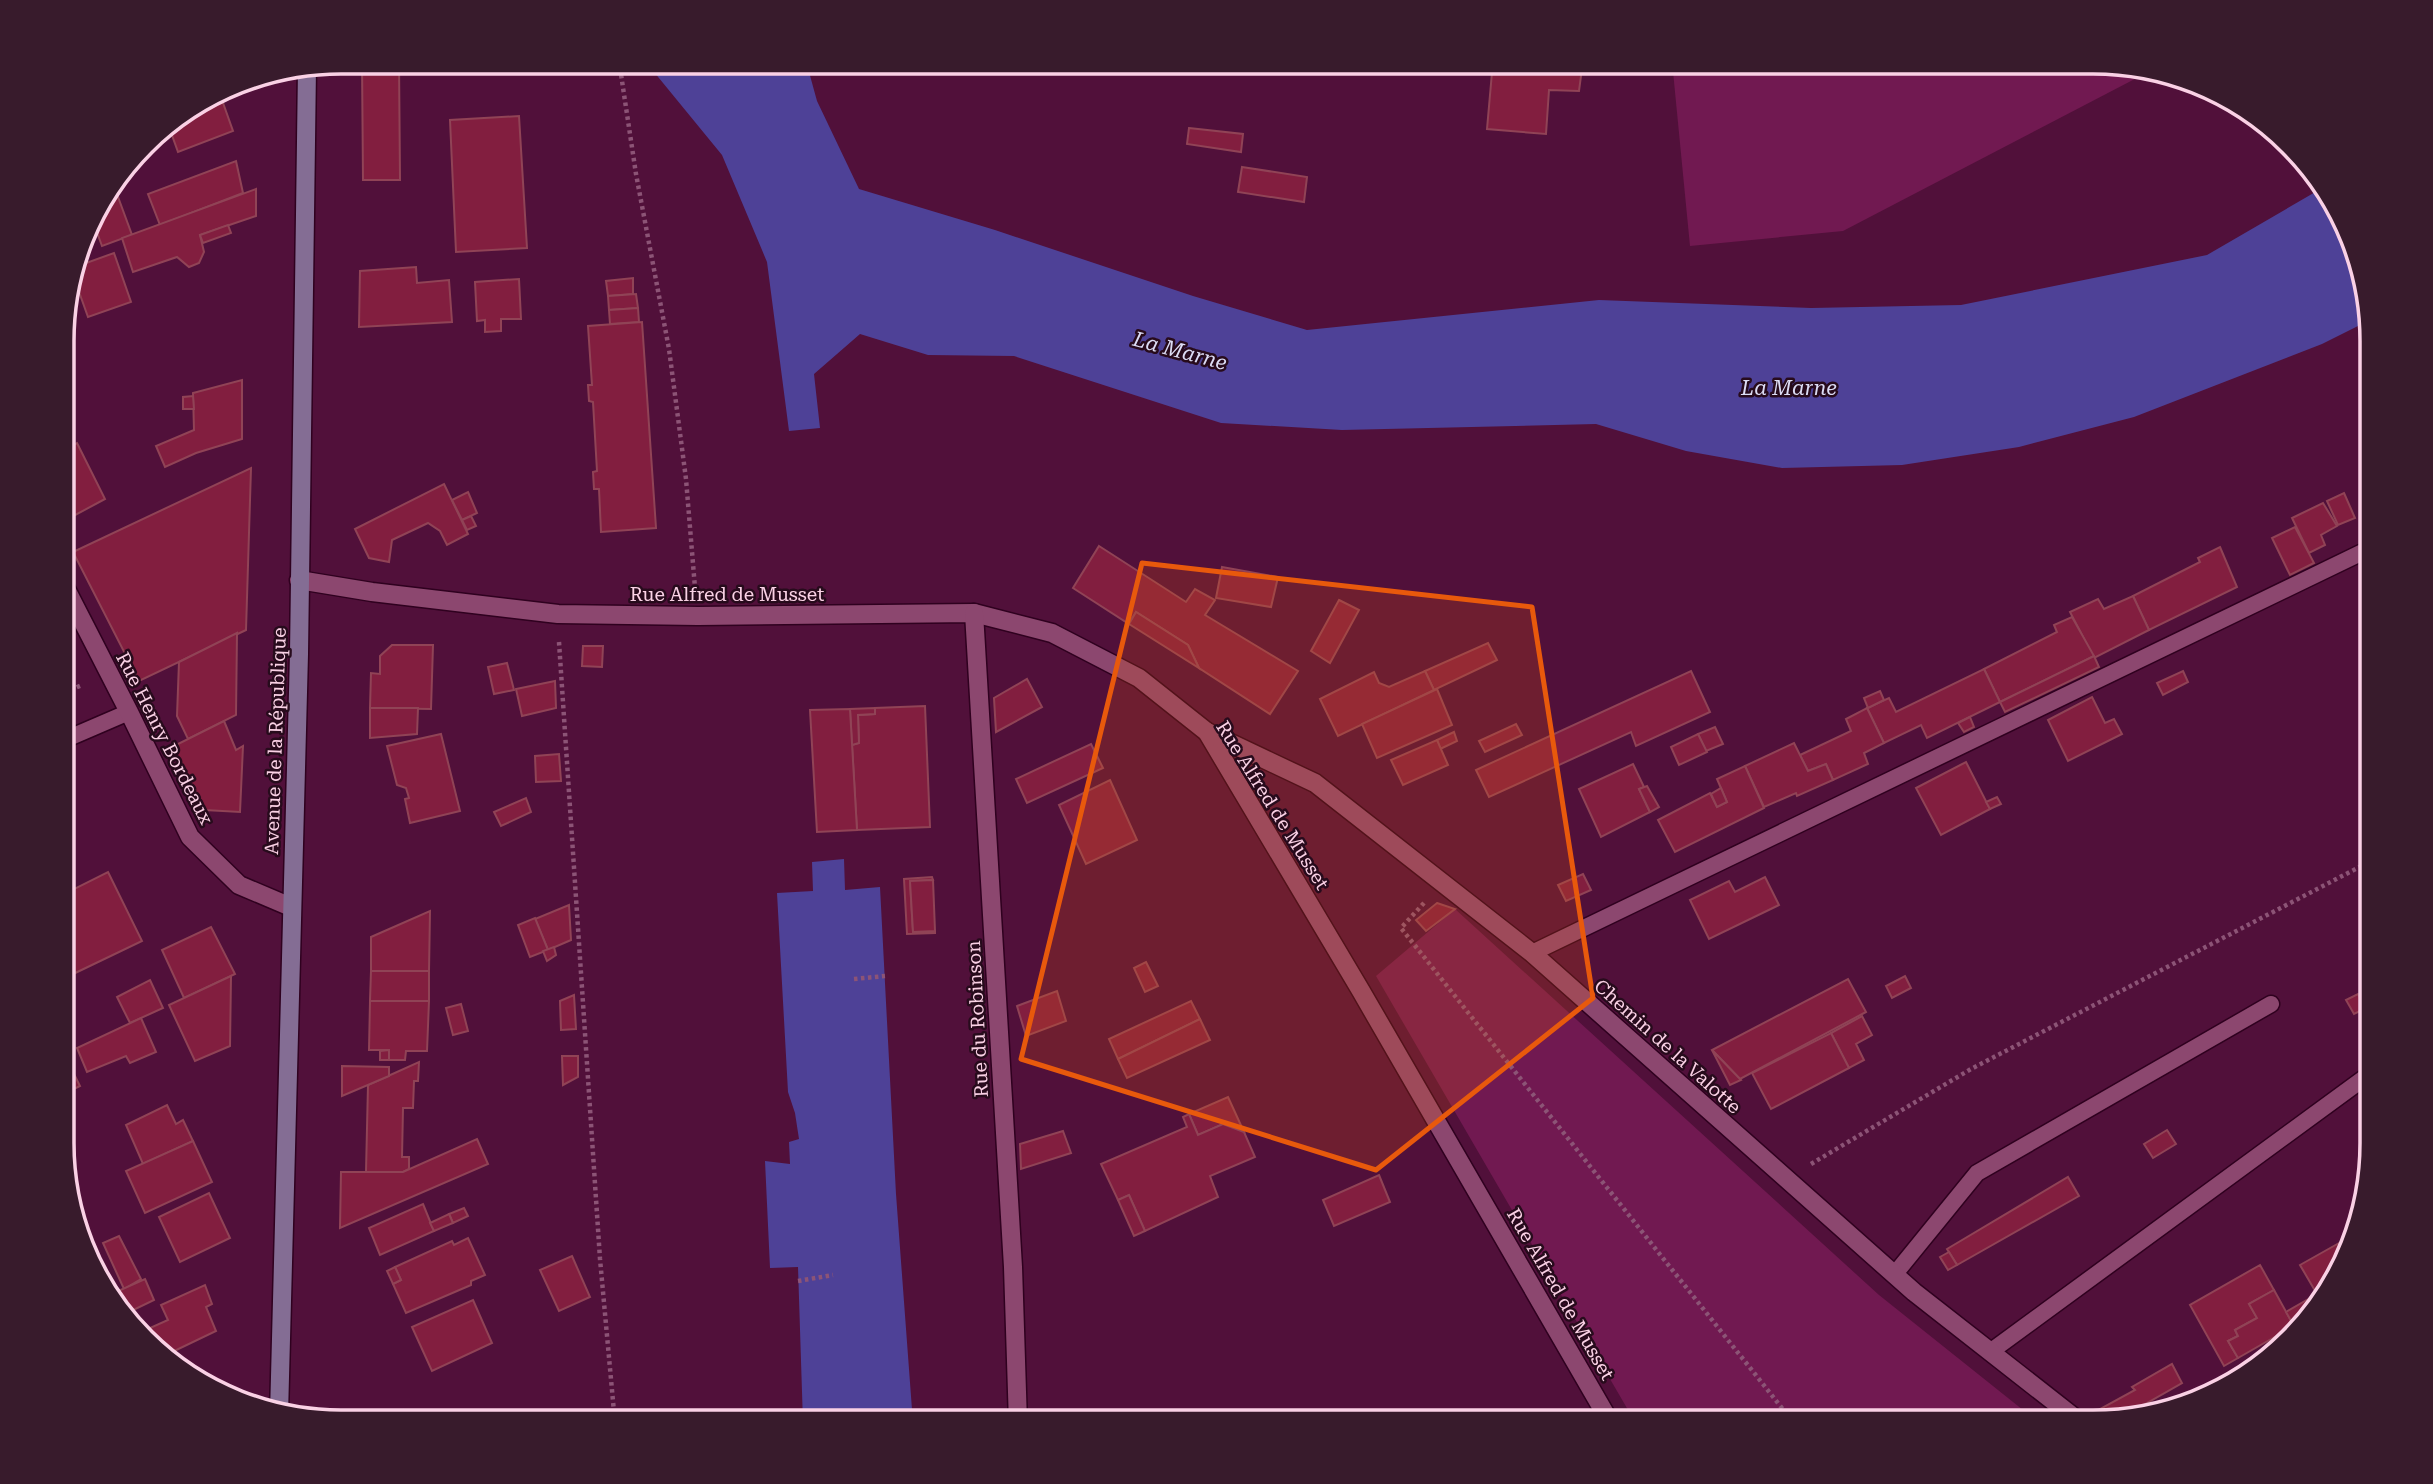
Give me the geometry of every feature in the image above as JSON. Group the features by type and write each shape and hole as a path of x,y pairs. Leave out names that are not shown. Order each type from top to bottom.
{"main road":[{"name":"Avenue de la République","path":"279,1403 299,580 307,76"}],"street":[{"name":"Rue Alfred de Musset","path":"299,580 372,592 558,614 698,617 975,613 1052,633 1139,678 1206,732 1410,1075 1602,1410"},
{"name":"Rue Henry Bordeaux","path":"74,604 190,837 239,885 291,907"},
{"name":"Rue du Robinson","path":"975,613 1012,1253 1018,1410"},
{"name":"Chemin de la Valotte","path":"1206,732 1315,783 1532,953 1894,1275 2065,1410"}],"lane":[{"path":"1532,953 2360,553"},
{"path":"74,736 129,712"},
{"path":"1894,1275 1977,1173 2271,1004"},
{"path":"1990,1352 2360,1081"}],"path":[{"path":"621,74 636,174 669,349 686,479 698,617"},
{"path":"558,614 600,1259 614,1410"},
{"path":"1786,1179 1971,1069 2360,867"},
{"path":"1443,883 1401,928 1783,1410"},
{"path":"854,979 885,976"},
{"path":"798,1281 833,1275"}],"highlighted area":[{"path":"1142,563 1532,607 1593,998 1376,1170 1021,1059"}],"shaded area":[{"path":"1673,74 2110,74 2137,78 1843,231 1690,246"},
{"path":"1455,909 1879,1295 2023,1410 1628,1410 1376,976"}],"water":[{"name":"La Marne","path":"656,74 810,74 817,101 859,189 1307,330 1599,300 1811,308 1961,305 2207,255 2314,193 2332,223 2345,255 2354,289 2359,325 2322,344 2134,417 2019,447 1902,465 1782,468 1686,451 1596,424 1342,430 1221,423 1014,356 928,355 860,334 814,374 820,428 789,431 767,262 722,155"},
{"path":"844,859 845,890 880,887 896,1194 912,1410 803,1410 798,1267 770,1268 765,1161 790,1164 789,1142 799,1139 788,1092 777,893 813,891 812,862"}],"building":[{"path":"362,74 399,74 400,180 363,180"},
{"path":"1492,74 1581,74 1579,91 1549,90 1546,134 1487,129"},
{"path":"222,101 233,131 178,152 172,134"},
{"path":"519,116 527,248 456,252 450,120"},
{"path":"1189,128 1243,134 1241,152 1187,144"},
{"path":"236,161 243,193 160,225 148,194"},
{"path":"1242,167 1307,177 1304,202 1238,192"},
{"path":"256,189 256,216 200,235 204,252 199,263 189,267 177,257 133,272 122,238"},
{"path":"117,195 132,235 102,246 97,232"},
{"path":"228,225 231,233 203,243 200,235"},
{"path":"114,253 131,302 88,317 79,291 86,263"},
{"path":"416,267 417,283 449,280 452,322 359,327 360,271"},
{"path":"633,278 633,294 608,296 606,281"},
{"path":"519,279 521,319 501,319 501,331 485,332 485,320 477,321 475,282"},
{"path":"636,294 638,308 609,310 608,296"},
{"path":"638,308 639,322 610,324 609,310"},
{"path":"642,322 656,528 601,532 599,489 594,489 593,472 597,471 593,402 589,401 588,385 592,385 588,326"},
{"path":"242,380 242,439 196,453 165,467 156,446 194,430 193,393"},
{"path":"193,396 194,409 183,409 183,397"},
{"path":"77,443 105,499 74,516 74,445"},
{"path":"251,468 246,630 139,681 74,552"},
{"path":"444,484 468,534 447,545 440,531 428,523 392,540 389,562 369,558 355,529"},
{"path":"468,492 477,513 462,520 452,500"},
{"path":"2344,493 2355,518 2338,525 2327,501"},
{"path":"2323,503 2337,526 2321,535 2325,545 2309,553 2292,518"},
{"path":"471,516 476,526 467,530 462,520"},
{"path":"2295,527 2314,563 2290,575 2272,538"},
{"path":"1099,546 1186,602 1195,589 1215,600 1205,615 1298,671 1270,714 1199,668 1188,645 1136,612 1129,624 1073,588"},
{"path":"2220,547 2237,587 2149,630 2133,596 2200,562 2198,558"},
{"path":"1222,567 1278,577 1271,607 1216,598"},
{"path":"2133,596 2149,630 2094,658 2070,612 2098,599 2104,609"},
{"path":"1339,600 1359,610 1330,663 1311,651"},
{"path":"1136,612 1188,645 1199,668 1129,624"},
{"path":"2072,617 2094,656 2000,702 1984,669 2057,632 2054,625"},
{"path":"237,633 236,715 188,739 177,716 179,662"},
{"path":"1488,643 1497,660 1434,690 1425,671"},
{"path":"392,645 433,645 431,709 370,708 371,673 380,674 380,656"},
{"path":"583,646 603,646 602,667 582,666"},
{"path":"2094,656 2099,667 2005,712 2000,702"},
{"path":"507,663 514,690 494,694 488,667"},
{"path":"1984,669 2000,702 1927,738 1921,725 1884,743 1867,708 1889,698 1896,712"},
{"path":"1425,671 1434,690 1338,736 1320,699 1374,672 1379,683 1389,687"},
{"path":"1691,671 1710,712 1636,746 1631,732 1489,797 1476,770"},
{"path":"2183,671 2188,682 2163,695 2157,683"},
{"path":"1027,679 1042,707 996,732 994,698"},
{"path":"555,681 556,708 522,716 516,689"},
{"path":"1437,689 1452,725 1377,758 1362,724"},
{"path":"1880,691 1884,700 1868,708 1864,698"},
{"path":"2092,697 2105,723 2114,719 2122,734 2068,761 2048,720"},
{"path":"925,706 930,827 857,830 852,745 859,743 858,715 875,714 875,708"},
{"path":"370,708 418,708 417,734 370,738"},
{"path":"875,708 875,714 858,715 859,743 852,745 850,709"},
{"path":"1867,708 1884,743 1864,753 1868,764 1833,780 1826,764 1808,771 1800,755 1851,731 1846,719"},
{"path":"850,709 857,830 817,832 810,710"},
{"path":"1970,717 1974,727 1964,732 1958,723"},
{"path":"224,721 236,750 243,746 240,812 205,810 172,747"},
{"path":"1516,724 1522,735 1485,752 1479,741"},
{"path":"1715,727 1723,744 1706,751 1698,734"},
{"path":"1454,732 1457,741 1440,749 1437,740"},
{"path":"441,734 460,811 410,823 405,799 409,798 406,788 397,785 387,746"},
{"path":"1698,734 1707,752 1679,765 1671,747"},
{"path":"1437,740 1448,765 1403,785 1391,760"},
{"path":"1794,743 1808,771 1826,764 1833,780 1764,807 1745,766"},
{"path":"1091,744 1103,768 1027,803 1016,779"},
{"path":"559,754 561,781 536,782 535,756"},
{"path":"1966,762 1990,809 1941,835 1916,788"},
{"path":"1633,764 1644,787 1639,789 1650,812 1601,837 1579,789"},
{"path":"1745,766 1764,808 1675,852 1658,820 1710,793 1717,807 1727,802 1717,779"},
{"path":"1110,780 1137,840 1086,864 1059,805"},
{"path":"1647,786 1659,807 1650,812 1639,789"},
{"path":"1721,788 1727,802 1717,807 1711,794"},
{"path":"1997,797 2001,804 1990,809 1986,802"},
{"path":"526,798 531,812 501,826 494,812"},
{"path":"108,872 142,941 74,974 74,889"},
{"path":"1583,874 1591,890 1566,901 1558,885"},
{"path":"932,877 933,880 910,881 913,932 935,933 907,934 904,879"},
{"path":"1765,877 1779,905 1709,939 1690,900 1729,881 1735,892"},
{"path":"933,880 935,931 913,932 910,881"},
{"path":"1437,903 1455,909 1426,931 1416,920"},
{"path":"569,905 571,940 548,950 535,919"},
{"path":"430,911 429,971 371,971 371,937"},
{"path":"535,918 548,950 530,957 518,925"},
{"path":"211,927 235,974 184,998 162,950"},
{"path":"554,947 556,955 547,961 543,951"},
{"path":"1146,962 1158,986 1145,992 1134,968"},
{"path":"371,971 429,971 429,1001 370,1001"},
{"path":"231,976 230,1046 195,1061 169,1005"},
{"path":"1905,976 1911,988 1892,998 1886,986"},
{"path":"1848,979 1866,1012 1740,1079 1712,1050"},
{"path":"150,980 163,1008 130,1023 117,997"},
{"path":"1057,991 1066,1021 1026,1036 1017,1006"},
{"path":"2358,994 2360,1011 2354,1014 2346,1000"},
{"path":"574,995 576,1029 561,1030 560,1001"},
{"path":"370,1001 429,1001 427,1051 406,1051 405,1060 389,1060 389,1050 369,1050"},
{"path":"1191,1001 1200,1019 1118,1059 1109,1039"},
{"path":"461,1004 468,1031 453,1035 446,1008"},
{"path":"1862,1016 1872,1035 1856,1044 1864,1060 1849,1068 1831,1033"},
{"path":"141,1018 156,1052 130,1063 126,1056 87,1072 77,1048"},
{"path":"1200,1019 1210,1040 1127,1078 1118,1059"},
{"path":"1831,1033 1849,1068 1771,1109 1752,1073"},
{"path":"389,1050 389,1060 380,1060 380,1051"},
{"path":"1712,1050 1740,1079 1741,1080 1730,1085"},
{"path":"562,1056 578,1056 578,1077 563,1085"},
{"path":"419,1062 418,1081 414,1081 413,1108 403,1108 402,1157 409,1157 409,1169 403,1172 366,1172 368,1085"},
{"path":"342,1066 389,1067 389,1076 342,1096"},
{"path":"74,1074 80,1086 74,1089"},
{"path":"1228,1097 1244,1132 1223,1124 1198,1135 1189,1114"},
{"path":"167,1105 176,1124 183,1120 193,1141 143,1164 126,1125"},
{"path":"1189,1114 1198,1135 1223,1124 1244,1132 1255,1157 1210,1176 1218,1197 1145,1231 1129,1195 1118,1200 1101,1164 1187,1127 1183,1117"},
{"path":"2167,1130 2176,1144 2153,1158 2144,1144"},
{"path":"1063,1131 1071,1153 1021,1169 1020,1144"},
{"path":"477,1139 488,1164 340,1228 341,1172 403,1172"},
{"path":"193,1141 212,1182 145,1213 126,1171"},
{"path":"1379,1175 1390,1202 1334,1226 1323,1200"},
{"path":"2068,1177 2079,1196 1957,1265 1947,1249"},
{"path":"209,1193 230,1238 180,1262 159,1217"},
{"path":"1129,1195 1145,1231 1134,1236 1118,1200"},
{"path":"423,1204 434,1231 380,1255 369,1228"},
{"path":"464,1208 468,1216 453,1223 449,1214"},
{"path":"449,1214 453,1223 434,1231 430,1223"},
{"path":"119,1236 141,1279 124,1289 103,1243"},
{"path":"468,1238 485,1275 471,1281 471,1285 406,1313 393,1284 401,1280 395,1267 452,1241 454,1245"},
{"path":"2340,1243 2315,1291 2300,1265"},
{"path":"1949,1252 1957,1265 1948,1270 1940,1257"},
{"path":"572,1256 590,1297 559,1311 540,1270"},
{"path":"2260,1265 2274,1290 2249,1304 2257,1318 2235,1330 2238,1336 2228,1341 2238,1358 2224,1366 2190,1305"},
{"path":"395,1267 401,1280 393,1284 387,1271"},
{"path":"145,1279 154,1300 133,1310 118,1291"},
{"path":"205,1285 212,1304 206,1307 216,1331 174,1351 149,1329 168,1320 161,1305"},
{"path":"2274,1290 2291,1321 2277,1336 2238,1358 2228,1341 2238,1336 2235,1330 2257,1318 2249,1304"},
{"path":"2309,1298 2291,1321 2286,1312"},
{"path":"473,1300 492,1343 432,1371 412,1327"},
{"path":"2172,1364 2182,1383 2143,1405 2101,1410 2135,1390 2132,1387"}]}
